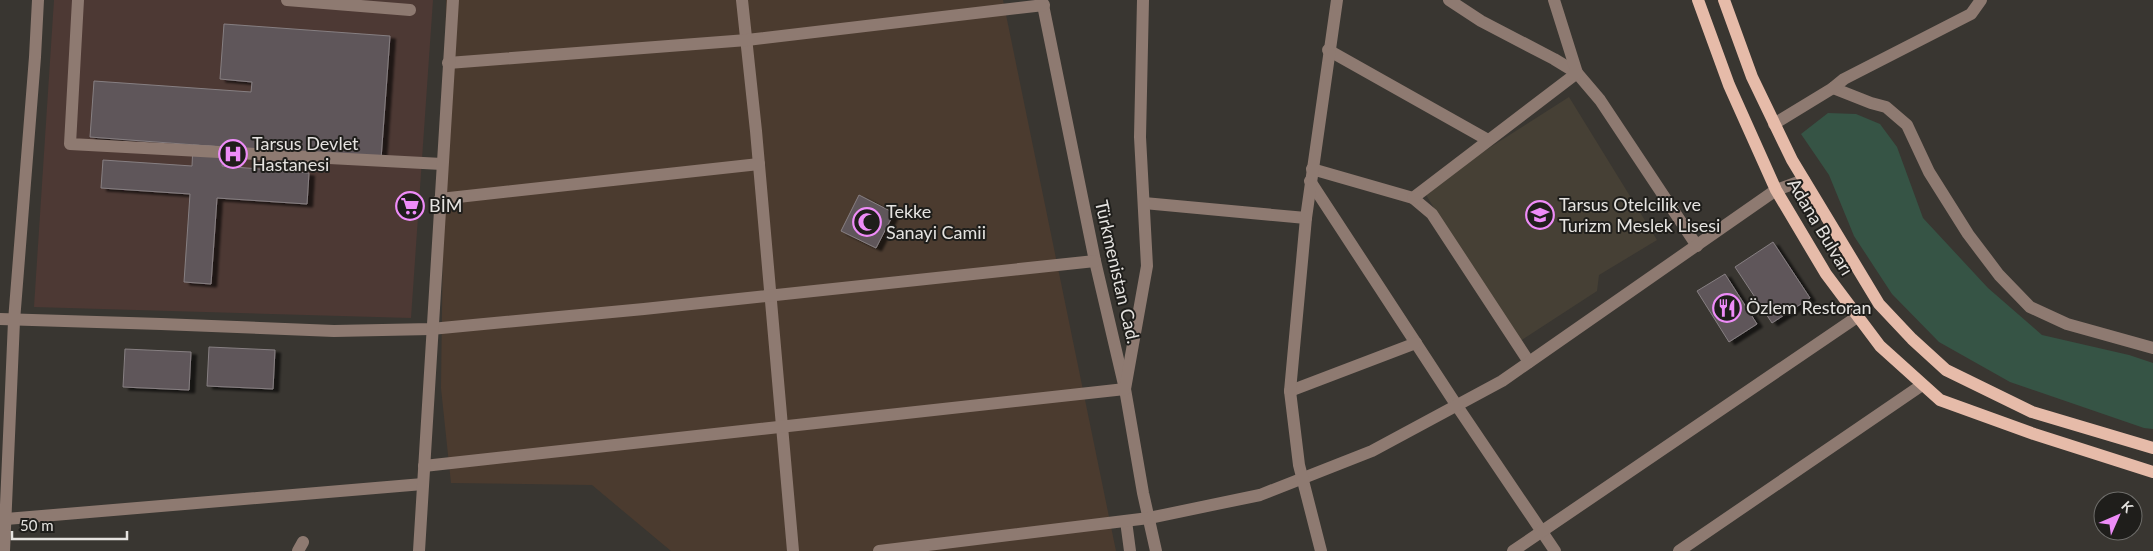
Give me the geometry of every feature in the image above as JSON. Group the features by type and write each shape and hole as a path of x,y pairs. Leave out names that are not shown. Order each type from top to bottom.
{"main road":[{"name":"Adana Bulvarı","path":"1698,0 1729,84 1776,190 1826,274 1880,346 1940,400 1973,413 2153,472"},
{"name":"Adana Bulvarı","path":"1724,0 1752,77 1774,124 1804,180 1880,304 1912,339 1946,370 2032,412 2153,448"}],"street":[{"path":"4,551 14,321 38,0"},
{"path":"78,0 70,144 442,164"},
{"path":"287,0 410,10"},
{"path":"419,551 452,0"},
{"path":"742,0 759,164 793,551"},
{"path":"424,466 1126,389 1147,266 1140,136 1143,0"},
{"path":"1321,551 1302,478 1290,390 1311,175 1336,0"},
{"path":"1448,0 1481,21 1554,58 1577,73 1600,100 1697,246"},
{"path":"1554,0 1577,73"},
{"path":"1774,124 1833,88 1844,79 1971,14 1981,0"},
{"path":"448,63 746,40 1043,3"},
{"name":"Türkmenistan Cad.","path":"1043,3 1095,261 1126,389 1156,551"},
{"path":"1328,50 1488,140"},
{"path":"1413,198 1577,73"},
{"path":"1833,88 1871,103 1886,106 1907,125 1929,172 1968,234 1999,275 2030,307 2067,324 2153,348"},
{"path":"440,199 759,164"},
{"path":"1311,175 1413,198 1432,214 1529,362"},
{"path":"1311,175 1457,406 1555,551"},
{"path":"879,551 1149,518 1260,495 1372,451 1502,381 1776,190 1804,180"},
{"path":"1144,203 1306,218"},
{"path":"0,319 334,331 431,329 770,296 1095,261"},
{"path":"1514,551 1857,317"},
{"path":"1290,390 1416,342"},
{"path":"1679,551 1922,385"},
{"path":"6,519 423,484"},
{"path":"1126,521 1130,551"}],"shaded area":[{"name":"Tarsus Devlet Hastanesi","path":"54,0 433,0 411,318 34,307"},
{"path":"446,0 1003,0 1116,551 671,551 592,485 451,483 441,388"},
{"name":"Tarsus Otelcilik ve Turizm Meslek Lisesi","path":"1569,97 1657,240 1599,275 1597,291 1517,343 1423,190"}],"green space":[{"path":"1828,113 1856,114 1880,124 1897,147 1923,218 1988,288 2042,335 2129,355 2153,363 2153,429 2144,428 2010,382 1939,342 1892,294 1854,236 1829,175 1801,134"}],"building":[{"path":"224,24 390,36 381,159 90,137 94,81 251,92 252,82 220,79"},
{"path":"193,145 224,147 222,166 309,173 307,204 217,198 211,284 184,282 190,194 101,188 103,160 192,166"},
{"name":"Tekke Sanayi Camii","path":"859,195 894,213 876,248 841,231"},
{"path":"1773,242 1810,298 1772,323 1735,267"},
{"path":"1725,274 1757,324 1729,342 1697,291"},
{"path":"209,347 275,350 273,389 207,386"},
{"path":"125,349 191,352 189,390 123,387"}],"place":[{"name":"Tarsus Devlet Hastanesi","path":"233,154"},
{"name":"BİM","path":"410,206"},
{"name":"Tarsus Otelcilik ve Turizm Meslek Lisesi","path":"1540,215"},
{"name":"Tekke Sanayi Camii","path":"867,222"},
{"name":"Özlem Restoran","path":"1727,308"}]}
